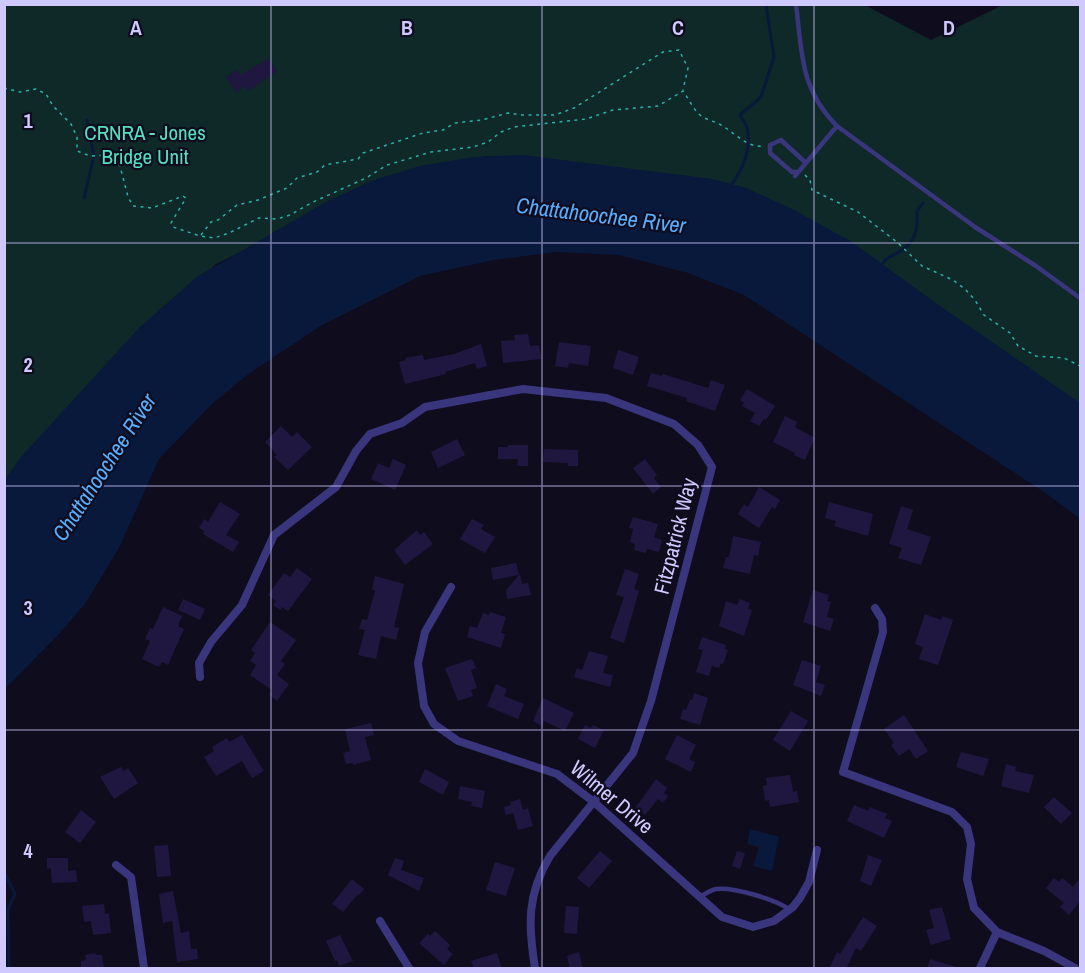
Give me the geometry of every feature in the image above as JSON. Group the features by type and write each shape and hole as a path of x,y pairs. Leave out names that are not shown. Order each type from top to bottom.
{"street":[{"name":"Fitzpatrick Way","path":"200,677 199,663 211,642 242,605 274,535 336,487 356,451 370,434 402,423 425,407 523,389 606,398 674,424 698,445 712,467 651,701 633,753 550,855 535,888 529,933 534,969"},
{"name":"Wilmer Drive","path":"451,587 425,632 418,663 424,706 434,724 458,741 557,774 594,802 722,917 753,927 774,921 800,898 809,882 817,850"},
{"path":"875,608 882,619 883,632 843,771 952,812 967,828 971,844 967,879 974,908 997,932 1044,951 1075,969"},
{"path":"116,865 130,877 144,969"},
{"path":"380,921 409,969"},
{"path":"980,969 997,932"}],"lane":[{"path":"796,4 807,83 822,112 837,126 975,227 1036,266 1080,298"},
{"path":"806,163 781,140 770,145 770,153 792,172 798,173 837,126"},
{"path":"699,898 715,889 734,891 766,897 789,910"}],"path":[{"path":"200,236 211,222 218,220 237,205 258,200 287,188 297,178 316,172 325,165 358,159 363,153 423,133 443,130 455,123 482,120 508,112 522,115 555,115 574,108 663,52 679,51 688,68 683,91 698,114 720,124 756,147"},
{"path":"4,88 20,92 36,89 46,94 53,106 71,124 77,137 77,151 90,156 109,155 120,166 128,197 133,206 152,208 183,196 186,198 171,223 173,227 180,231 214,238 259,218 278,219 290,215 366,178 387,165 431,152 473,147 488,142 501,132 514,127 586,119 613,110 658,106 683,91"},
{"path":"798,173 810,180 812,190 858,212 897,242 922,266 952,280 965,290 975,300 984,315 1010,333 1018,346 1036,356 1064,358 1080,366"}],"green space":[{"name":"CRNRA - Jones Bridge Unit","path":"863,4 931,40 1003,5 1080,5 1080,413 545,159 487,156 399,174 216,264 111,361 5,489 5,5"}],"water":[{"name":"Chattahoochee River","path":"523,155 712,179 746,188 794,210 852,242 1080,403 1080,519 1047,494 744,295 688,273 619,255 556,252 494,260 420,276 322,325 247,375 212,404 159,459 119,548 85,604 5,689 5,479 22,456 139,328 198,276 326,202 371,181 420,166 475,157"},
{"path":"750,829 779,837 772,871 753,866 759,847 747,844"}],"building":[{"path":"268,59 277,71 248,91 245,86 236,93 226,77 237,70 240,75"},
{"path":"528,334 530,346 539,345 541,359 503,363 501,341 515,340 514,335"},
{"path":"559,342 591,346 588,366 569,363 568,368 555,366"},
{"path":"481,344 487,366 477,369 475,363 445,372 446,374 405,384 399,362 406,360 405,358 423,355 424,360 454,354"},
{"path":"618,350 639,357 633,375 613,368"},
{"path":"651,373 662,376 663,374 708,388 711,380 725,385 715,411 686,401 687,398 647,386"},
{"path":"747,389 775,406 759,426 750,421 755,413 742,406 744,403 740,400"},
{"path":"785,416 797,422 795,427 815,438 805,460 773,442"},
{"path":"281,426 292,437 297,432 312,447 288,470 274,457 277,455 265,442"},
{"path":"457,439 465,455 438,468 431,452"},
{"path":"508,445 528,445 528,466 517,466 518,459 498,459 498,447 508,447"},
{"path":"544,449 578,450 578,466 568,466 568,463 543,462"},
{"path":"393,459 406,465 395,490 371,479 378,463 389,468"},
{"path":"645,459 657,475 654,478 661,487 653,494 633,468"},
{"path":"759,487 780,500 775,509 772,507 759,528 738,514 744,504 748,507"},
{"path":"220,502 240,514 226,535 239,542 233,552 203,534 204,531 199,528 204,519 208,522"},
{"path":"829,502 873,514 868,536 834,526 836,521 825,518"},
{"path":"901,506 913,510 907,529 931,537 921,565 898,558 902,548 889,544"},
{"path":"633,517 658,524 654,537 662,540 659,552 647,549 646,553 634,550 635,544 630,542 633,529 629,528"},
{"path":"472,519 484,525 481,529 495,537 485,553 460,539"},
{"path":"417,530 420,535 424,532 433,544 405,565 394,550"},
{"path":"733,536 761,542 758,556 754,555 750,574 723,568 726,557 729,557"},
{"path":"516,563 519,575 493,580 491,568"},
{"path":"297,568 312,579 288,611 282,607 280,610 273,605 276,601 268,595 284,573 290,577"},
{"path":"625,569 639,574 634,589 639,591 624,643 610,638 624,597 616,595"},
{"path":"520,574 522,584 528,583 531,595 507,599 506,590"},
{"path":"375,576 404,584 394,627 399,628 396,640 381,636 376,659 358,655 365,630 359,629 362,619 367,620 375,591 372,589"},
{"path":"813,590 829,595 827,601 831,602 827,617 834,619 830,631 803,622"},
{"path":"183,599 205,609 200,620 178,610"},
{"path":"740,599 750,603 748,609 752,610 744,636 719,626 726,601 737,605"},
{"path":"163,607 182,616 178,626 184,629 168,665 162,662 159,667 142,659 150,641 145,639 150,628 153,629"},
{"path":"490,612 506,617 501,633 505,634 501,648 467,637 470,626 477,628 483,613 489,615"},
{"path":"925,614 941,620 942,616 953,620 938,665 919,659 923,647 915,644"},
{"path":"270,622 296,640 281,661 285,664 277,675 289,684 277,701 269,695 272,690 250,675 256,665 250,661 255,653 251,650"},
{"path":"702,637 726,645 725,649 728,650 723,664 721,663 719,668 712,666 709,676 696,672 703,650 698,649"},
{"path":"589,651 608,656 603,673 613,675 610,687 574,677 577,668 582,670"},
{"path":"472,659 476,668 471,670 477,688 471,690 473,696 458,701 445,668"},
{"path":"802,660 821,666 816,682 825,685 821,696 793,685"},
{"path":"496,684 507,689 504,696 524,704 518,719 487,706"},
{"path":"694,693 708,698 700,725 680,719 683,709 686,710"},
{"path":"543,698 574,713 565,731 544,721 542,726 533,721"},
{"path":"791,711 808,721 790,751 773,740"},
{"path":"904,715 928,751 916,759 909,749 899,756 891,745 894,743 884,729"},
{"path":"371,723 374,735 365,737 371,760 353,765 353,763 346,764 343,753 350,751 345,729"},
{"path":"585,725 591,728 593,725 604,730 595,748 578,739"},
{"path":"242,735 264,771 252,778 242,761 216,776 204,757 214,751 212,747 227,738 229,742"},
{"path":"677,735 696,745 689,759 695,762 691,772 665,759"},
{"path":"961,752 989,759 983,776 956,767"},
{"path":"1006,764 1016,767 1015,771 1034,775 1029,793 1001,786"},
{"path":"121,767 124,771 128,768 138,783 114,799 100,777"},
{"path":"425,769 449,782 443,795 419,782"},
{"path":"790,775 793,792 797,791 799,802 770,807 769,800 765,801 763,786 767,785 766,778"},
{"path":"656,779 667,788 664,793 668,796 663,803 658,799 645,815 636,807"},
{"path":"460,786 485,791 482,808 471,806 472,802 458,799"},
{"path":"1054,797 1072,813 1061,824 1044,807"},
{"path":"520,799 523,810 528,808 533,826 518,830 513,813 506,815 504,807"},
{"path":"854,805 868,811 870,807 887,814 885,818 892,821 884,838 847,821"},
{"path":"81,810 96,822 80,843 65,832"},
{"path":"168,845 171,876 157,877 154,846"},
{"path":"600,851 612,861 589,888 577,878"},
{"path":"737,851 745,853 740,869 732,866"},
{"path":"868,855 882,860 871,886 860,881"},
{"path":"47,858 68,858 68,871 76,870 77,882 52,883 51,868 47,869"},
{"path":"395,858 404,861 401,870 424,878 419,891 388,875"},
{"path":"495,862 515,868 506,896 486,890"},
{"path":"1054,878 1059,882 1062,878 1073,887 1080,878 1080,901 1069,915 1060,907 1064,903 1046,888"},
{"path":"352,879 364,889 343,912 332,904"},
{"path":"173,891 181,933 189,931 191,949 197,949 198,959 177,962 172,921 163,923 159,894"},
{"path":"104,904 105,914 109,913 111,933 93,935 91,921 84,922 82,906"},
{"path":"566,906 579,907 577,934 564,933"},
{"path":"942,907 951,939 931,945 926,930 934,928 929,910"},
{"path":"863,917 877,926 861,951 856,948 846,969 829,969 837,952 840,954"},
{"path":"435,931 450,945 447,949 453,954 444,965 419,943"},
{"path":"340,935 353,961 339,966 326,941"},
{"path":"579,952 583,969 570,969 567,956"},
{"path":"95,953 102,955 104,969 81,969 81,961 86,960 85,955"},
{"path":"497,953 502,969 474,969 471,961"},
{"path":"930,959 956,967 955,969 927,969"}],"waterway":[{"path":"732,184 742,167 748,147 748,131 740,115 761,97 774,57 766,4"},
{"path":"84,198 94,156 87,120"},
{"path":"882,264 911,242 917,228 917,211 923,203"},
{"path":"4,872 15,894 8,909 9,968"}]}
